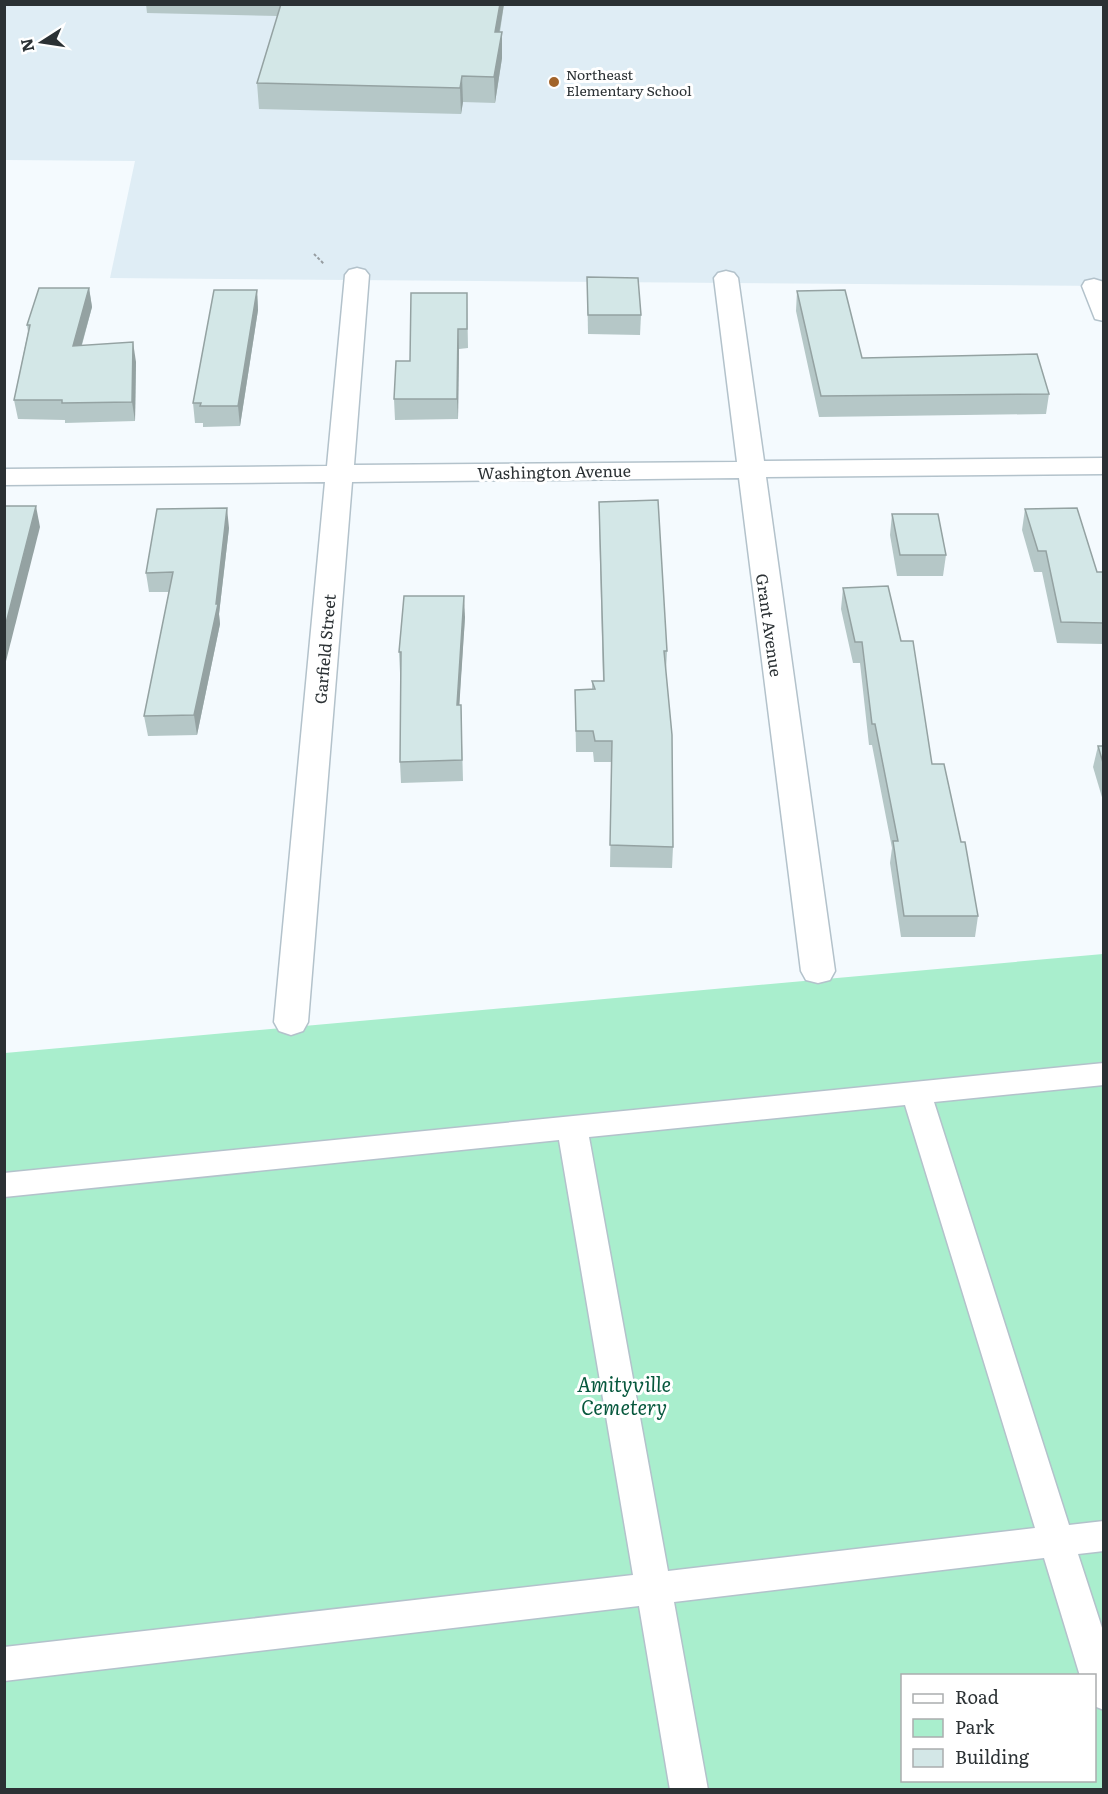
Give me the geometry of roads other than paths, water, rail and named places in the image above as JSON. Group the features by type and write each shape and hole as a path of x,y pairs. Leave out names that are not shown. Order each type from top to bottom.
{"street":[{"name":"Garfield Street","path":"291,1022 357,275"},
{"name":"Grant Avenue","path":"726,278 749,469 818,971"},
{"path":"1094,286 1104,314"},
{"name":"Washington Avenue","path":"4,477 1104,466"}],"lane":[{"path":"4,1185 1104,1074"},
{"path":"916,1093 1104,1694"},
{"path":"572,1128 689,1790"},
{"path":"4,1664 1104,1536"}],"place":[{"name":"Northeast Elementary School","path":"554,82"}],"park label":[{"name":"Amityville Cemetery","path":"624,1394"}]}
